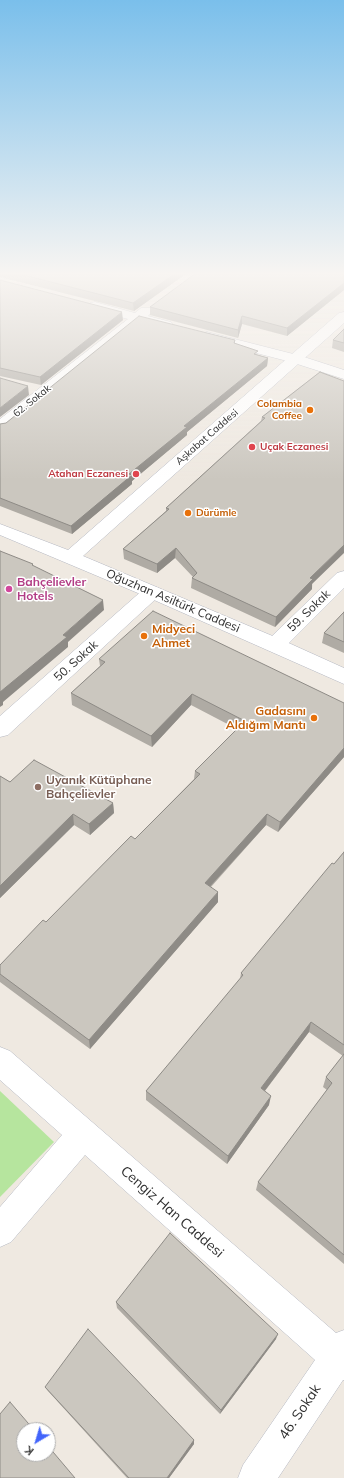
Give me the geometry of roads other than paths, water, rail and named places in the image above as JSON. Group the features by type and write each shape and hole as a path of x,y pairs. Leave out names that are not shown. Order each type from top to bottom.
{"street":[{"name":"62. Sokak","path":"0,427 36,390 102,342"},
{"path":"231,342 296,359 344,375"},
{"name":"Aşkabat Caddesi","path":"70,557 315,342"},
{"name":"Oğuzhan Asiltürk Caddesi","path":"0,529 152,592 344,677"},
{"name":"59. Sokak","path":"274,645 344,578"},
{"name":"50. Sokak","path":"0,729 152,592"},
{"name":"Cengiz Han Caddesi","path":"0,1061 342,1356"},
{"path":"0,1231 83,1134"},
{"name":"46. Sokak","path":"256,1478 342,1356"}],"place":[{"name":"Colambia Coffee","path":"310,410"},
{"name":"Uçak Eczanesi","path":"252,447"},
{"name":"Atahan Eczanesi","path":"136,474"},
{"name":"Dürümle","path":"188,513"},
{"name":"Bahçelievler Hotels","path":"9,589"},
{"name":"Midyeci Ahmet","path":"144,636"},
{"name":"Gadasını Aldığım Mantı","path":"314,718"},
{"name":"Uyanık Kütüphane Bahçelievler","path":"38,787"}]}
